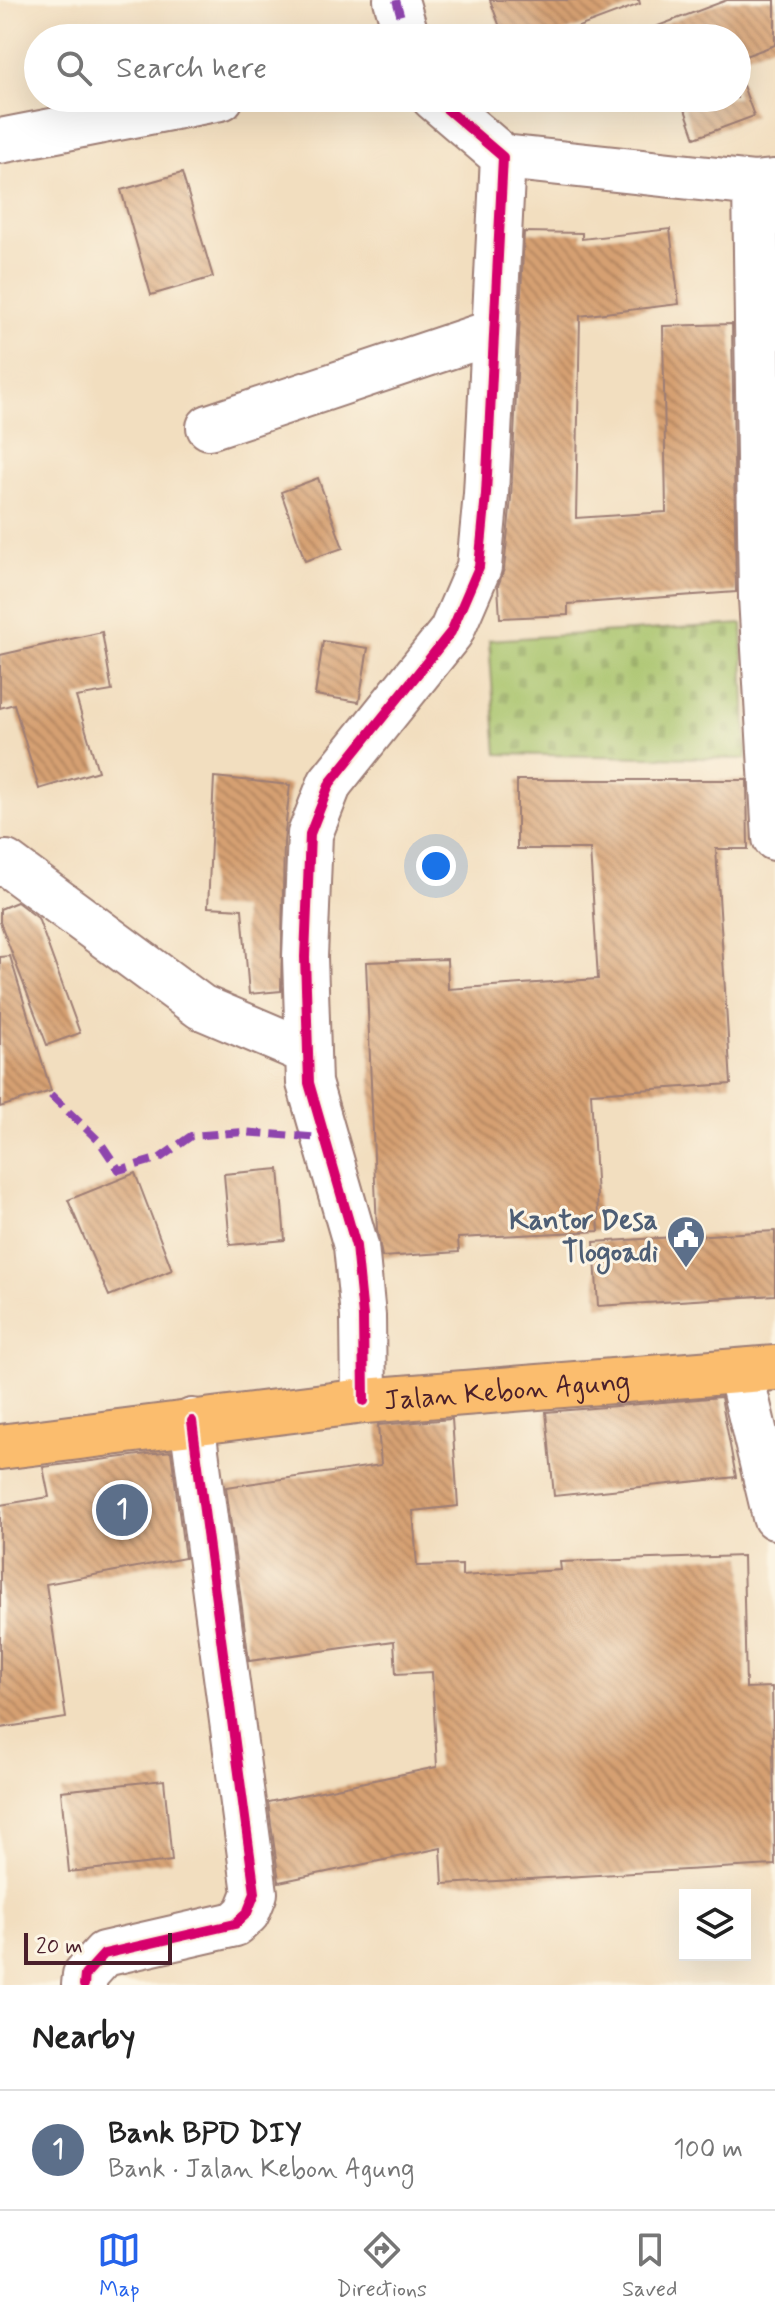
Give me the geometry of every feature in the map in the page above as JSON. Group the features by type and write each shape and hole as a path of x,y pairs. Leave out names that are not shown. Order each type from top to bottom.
{"main road":[{"name":"Jalan Kebon Agung","path":"0,1447 364,1401 758,1370"}],"street":[{"path":"396,0 403,24"},
{"path":"0,141 149,112"},
{"path":"450,112 503,157 765,183 761,597 775,838"},
{"path":"364,1401 363,1316 356,1246 322,1138 309,1083 305,957 310,834 330,783 451,632 479,567 486,494 503,157"},
{"path":"209,427 493,332"},
{"path":"0,864 6,863 201,1007 307,1052"},
{"path":"758,1370 775,1517"},
{"path":"84,1985 85,1975 104,1954 235,1924 247,1913 255,1893 192,1421"}],"green space":[{"path":"742,624 747,759 497,754 489,640"}],"building":[{"path":"490,0 639,0 640,4 586,24 499,24"},
{"path":"727,0 775,0 775,45 751,54 751,24 663,24"},
{"path":"751,108 754,116 695,138 686,112 751,112"},
{"path":"182,173 213,277 151,295 121,190"},
{"path":"670,229 679,304 580,316 576,518 666,512 663,326 732,324 736,592 568,604 568,615 500,618 498,586 504,569 511,498 524,232 582,233 582,239"},
{"path":"318,478 343,548 305,561 281,492"},
{"path":"102,632 112,691 76,697 98,771 39,789 14,704 0,708 0,655"},
{"path":"323,641 368,648 359,702 315,695"},
{"path":"214,777 290,785 284,842 281,991 249,994 242,909 208,907"},
{"path":"517,780 747,780 748,849 716,849 731,1084 591,1093 599,1231 458,1238 459,1252 382,1257 377,1230 366,962 447,959 448,989 598,979 590,849 517,849"},
{"path":"17,902 38,918 80,1033 47,1045 0,922 0,909"},
{"path":"10,956 51,1091 0,1107 0,957"},
{"path":"279,1169 285,1240 230,1245 224,1174"},
{"path":"135,1173 172,1270 109,1296 68,1200"},
{"name":"Kantor Desa Tlogoadi","path":"775,1231 775,1295 598,1306 594,1242"},
{"path":"721,1397 736,1477 554,1496 546,1412"},
{"path":"452,1419 458,1506 413,1511 417,1566 462,1565 462,1576 561,1570 560,1562 743,1556 746,1688 772,1687 775,1865 443,1884 441,1848 279,1882 268,1802 437,1767 432,1672 396,1674 394,1641 249,1661 226,1487 381,1465 378,1425"},
{"path":"171,1451 185,1558 46,1584 66,1718 0,1728 0,1505 49,1497 43,1467"},
{"path":"164,1780 172,1861 69,1872 61,1791"}],"marked path":[{"path":"396,0 403,24"},
{"path":"51,1095 100,1142 119,1170 160,1158 191,1136 243,1132 322,1138"}],"cycle path":[{"path":"364,1401 363,1316 356,1246 309,1083 305,957 310,834 330,783 451,632 479,567 486,494 503,157 450,112"},
{"path":"84,1985 85,1975 104,1954 235,1924 247,1913 255,1893 192,1421"}],"place":[{"name":"Kantor Desa Tlogoadi","path":"686,1269"},
{"name":"Bank BPD DIY","path":"122,1510"}]}
